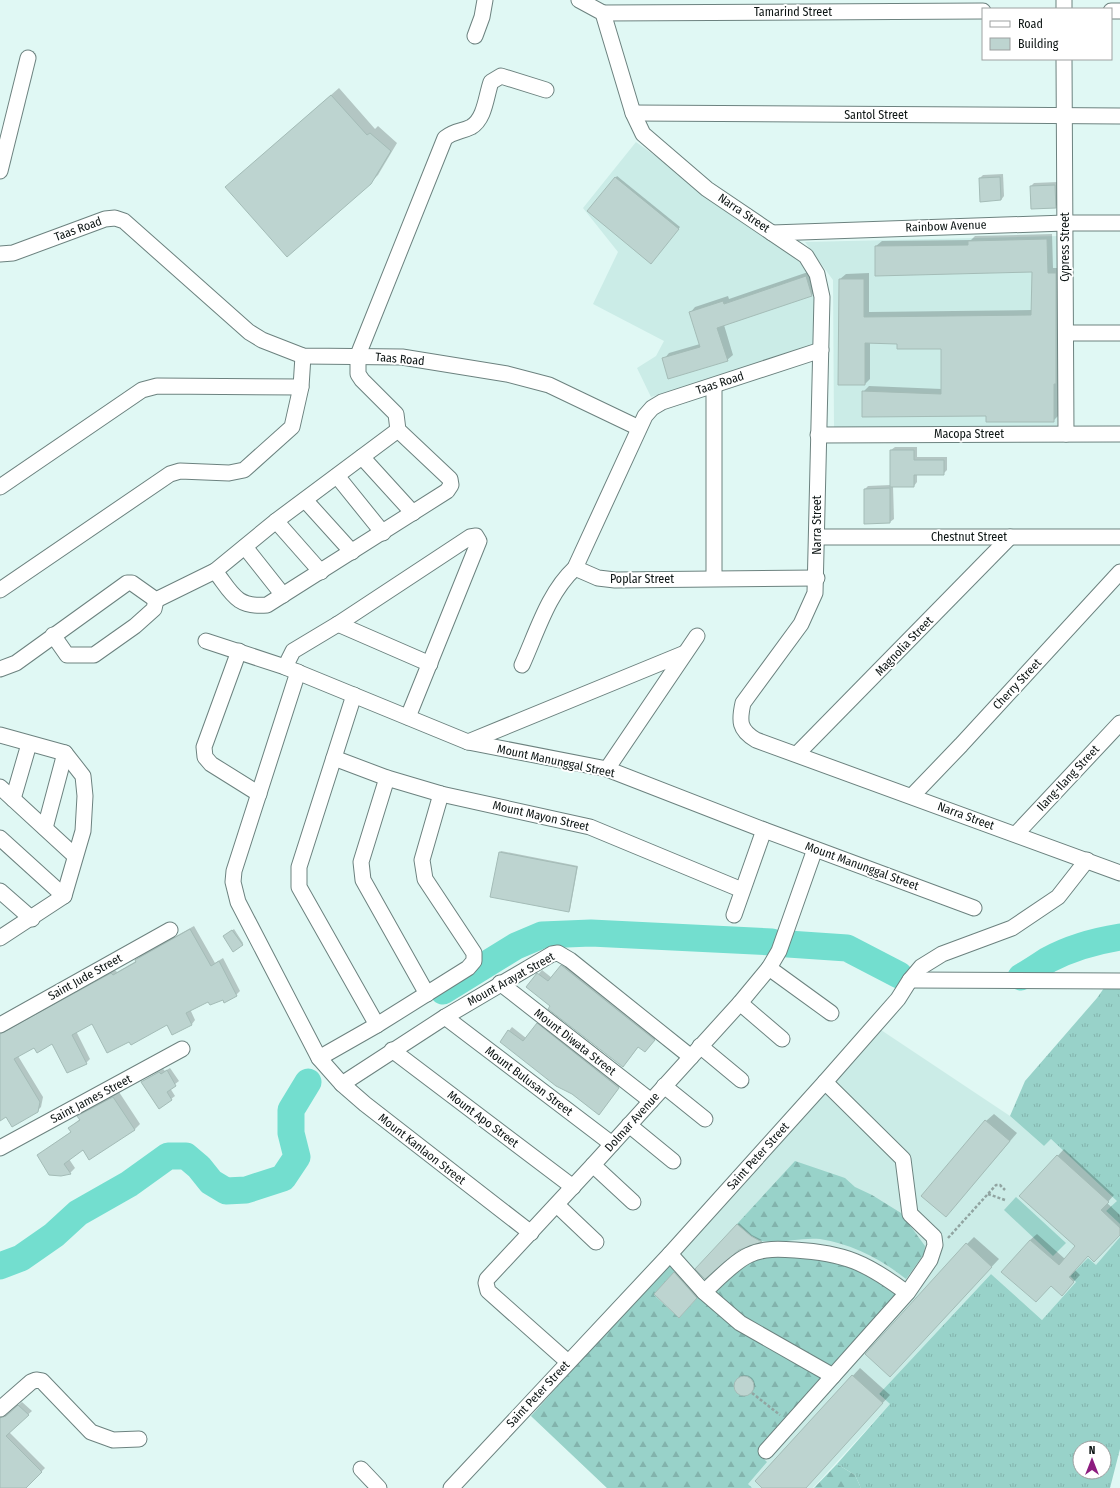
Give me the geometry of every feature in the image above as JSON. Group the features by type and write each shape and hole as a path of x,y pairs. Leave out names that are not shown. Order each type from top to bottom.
{"street":[{"path":"475,36 482,17 485,0"},
{"path":"579,0 603,13"},
{"name":"Tamarind Street","path":"603,13 982,10"},
{"name":"Narra Street","path":"603,13 633,113 643,134 707,189 806,256 817,274 822,297 818,435 818,538 815,593 801,624 744,703 741,715 741,725 746,734 756,740 1120,873"},
{"path":"0,171 28,58"},
{"name":"Cypress Street","path":"1064,60 1066,434"},
{"path":"215,571 239,602 252,606 267,605 383,533 447,491 451,485 450,479 398,430 396,414 362,380 358,374 358,356 445,138 453,132 472,127 480,120 491,82 496,78 501,76 546,90"},
{"name":"Santol Street","path":"633,113 1120,116"},
{"name":"Taas Road","path":"0,254 13,253 105,218 115,218 129,225 249,332 262,340 303,356 402,357 507,374 549,385 639,428 648,412 662,402 821,350"},
{"name":"Rainbow Avenue","path":"772,233 1065,223 1120,223"},
{"path":"1066,333 1120,333"},
{"path":"0,590 170,474 180,471 229,473 244,470 292,427 301,387 303,356"},
{"path":"0,487 142,390 157,386 301,387"},
{"path":"714,386 714,578"},
{"path":"522,665 550,602 560,585 575,568 639,428"},
{"path":"156,600 215,571 276,521 398,430"},
{"name":"Macopa Street","path":"818,435 1120,434"},
{"path":"362,457 413,513"},
{"path":"337,476 383,533"},
{"path":"305,500 352,552"},
{"path":"276,521 320,572"},
{"name":"Mount Kanlaon Street","path":"430,664 479,541 476,536 470,537 338,624 293,651 292,670 259,794 234,871 233,882 238,902 319,1058 342,1084 364,1104 531,1233"},
{"name":"Magnolia Street","path":"797,754 1010,537"},
{"name":"Chestnut Street","path":"818,538 1120,537"},
{"path":"245,547 283,595"},
{"name":"Poplar Street","path":"575,568 598,578 614,580 817,578"},
{"name":"Cherry Street","path":"912,796 962,745 1120,572"},
{"path":"0,669 16,663 127,583 132,583 156,600"},
{"path":"53,635 67,655 94,655 135,626 154,609 156,600"},
{"path":"338,624 430,664 408,717"},
{"path":"607,769 697,636"},
{"name":"Mount Manunggal Street","path":"206,641 292,670 468,742 607,769 815,850 974,908"},
{"path":"239,651 204,747 205,757 211,764 259,794"},
{"path":"468,742 685,653"},
{"path":"354,695 299,866 299,887 377,1025"},
{"name":"Ilang-Ilang Street","path":"1016,834 1120,723"},
{"path":"0,735 66,753 83,776 85,790 83,831 64,896 32,919 0,938"},
{"path":"13,799 29,744"},
{"path":"45,828 66,753"},
{"name":"Mount Mayon Street","path":"334,758 387,778 441,794 590,827 742,890"},
{"path":"387,778 361,862 363,880 427,994"},
{"path":"0,787 75,856"},
{"path":"319,1058 427,994 468,968 474,961 474,953 425,879 422,860 441,794"},
{"path":"734,915 764,830"},
{"path":"0,838 64,896"},
{"name":"Dolmar Avenue","path":"568,1362 491,1294 486,1287 489,1276 558,1205 740,1003 769,968 779,951 815,850"},
{"name":"Saint Peter Street","path":"451,1488 670,1254 825,1082 898,998 921,967 942,954 1012,928 1058,897 1087,860"},
{"path":"0,891 32,919"},
{"name":"Saint Jude Street","path":"0,1025 170,930"},
{"name":"Mount Arayat Street","path":"342,1084 392,1050 445,1017 552,954 558,953 564,955 696,1051 741,1080"},
{"path":"769,968 831,1013"},
{"path":"910,980 1120,982"},
{"name":"Mount Diwata Street","path":"500,984 651,1101"},
{"path":"740,1003 782,1039"},
{"name":"Mount Bulusan Street","path":"445,1017 612,1144"},
{"name":"Saint James Street","path":"0,1148 182,1049"},
{"name":"Mount Apo Street","path":"392,1050 573,1187"},
{"path":"766,1452 907,1293 930,1260 935,1245 934,1237 910,1214 903,1159 825,1082"},
{"path":"664,1086 705,1119"},
{"path":"629,1125 673,1162"},
{"path":"593,1165 633,1202"},
{"path":"558,1205 596,1242"},
{"path":"704,1292 750,1254 766,1250 789,1250 822,1252 845,1256 866,1265 907,1293"},
{"path":"670,1254 704,1292 740,1323 832,1376"},
{"path":"0,1409 31,1382 36,1380 42,1381 91,1432 113,1440 139,1439"},
{"path":"361,1469 379,1488"}],"path":[{"path":"947,1240 996,1186 1000,1186 1005,1190"},
{"path":"988,1194 1005,1200"},
{"path":"752,1393 791,1423"}],"shaded area":[{"path":"636,142 799,259 812,276 815,298 815,346 651,397 637,368 656,356 664,341 593,304 618,252 583,208"},
{"path":"1058,236 1057,426 834,428 833,280 805,242"},
{"path":"881,1030 1010,1116 1044,1146 1051,1139 1118,1201 1106,1211 1120,1224 1120,1237 1096,1266 1070,1276 1076,1282 1042,1320 991,1274 879,1394 890,1404 813,1488 607,1488 531,1416"}],"green space":[{"path":"1111,978 1120,978 1120,1224 1106,1211 1117,1201 1051,1139 1044,1146 1010,1116 1025,1081 1097,998"},
{"path":"795,1161 845,1178 855,1187 872,1195 901,1213 925,1246 924,1254 906,1279 887,1265 866,1253 832,1241 806,1239 776,1242 762,1241 752,1237 737,1224"},
{"path":"1016,1197 1066,1243 1053,1256 1004,1210"},
{"path":"1120,1237 1120,1449 1110,1488 861,1488 855,1475 837,1464 890,1404 879,1394 991,1274 1042,1320 1076,1282 1070,1276 1088,1258 1096,1265"},
{"path":"767,1253 843,1258 901,1292 831,1371 762,1331 710,1292 743,1259"},
{"path":"668,1263 675,1271 654,1295 679,1318 699,1296 824,1378 759,1454 767,1462 748,1484 752,1488 607,1488 531,1416"},
{"path":"837,1464 855,1475 861,1488 814,1488"}],"building":[{"path":"331,95 367,135 370,133 391,151 371,184 287,257 225,187"},
{"path":"615,177 679,229 651,264 587,211"},
{"path":"1000,177 1001,200 980,202 979,178"},
{"path":"1055,185 1056,208 1031,209 1030,186"},
{"path":"1047,239 1048,273 1056,273 1056,384 1054,384 1054,422 986,422 986,416 862,417 862,391 941,394 941,349 897,349 897,344 865,343 865,385 838,385 839,279 864,279 864,317 1031,315 1032,272 875,276 875,246 968,245 968,241"},
{"path":"806,276 812,296 717,328 728,361 668,379 662,358 700,347 689,312 723,301 724,304"},
{"path":"890,450 914,450 914,460 944,460 944,475 914,475 914,487 890,487"},
{"path":"890,488 890,523 864,524 864,489"},
{"path":"499,852 577,867 569,912 490,897"},
{"path":"190,929 211,966 219,961 237,996 224,1003 223,1000 210,1005 208,1002 186,1013 192,1025 172,1035 167,1025 131,1045 129,1042 107,1053 92,1024 72,1035 87,1064 67,1073 52,1044 37,1053 34,1048 14,1059 40,1102 38,1112 12,1127 6,1117 0,1121 0,1034 111,973 113,975 136,962 135,960"},
{"path":"232,930 243,945 233,952 223,936"},
{"path":"561,965 655,1040 645,1052 638,1047 623,1067 548,1009 550,1006 526,987 537,973 548,981"},
{"path":"537,1023 619,1088 599,1115 572,1094 556,1086 500,1042 508,1030 523,1041"},
{"path":"167,1070 176,1086 167,1092 172,1100 159,1109 141,1082 159,1072 161,1074"},
{"path":"113,1097 135,1130 89,1160 83,1150 64,1164 71,1174 61,1176 49,1175 37,1155 71,1132 68,1128 80,1120 77,1116"},
{"path":"985,1120 1010,1141 946,1217 921,1196"},
{"path":"1057,1155 1109,1202 1101,1210 1120,1228 1120,1235 1094,1262 1088,1256 1069,1277 1074,1282 1062,1296 1051,1286 1036,1302 1001,1272 1030,1240 1059,1265 1075,1246 1019,1196"},
{"path":"737,1224 751,1236 762,1242 739,1250 705,1279 695,1269"},
{"path":"966,1243 992,1267 890,1377 865,1354"},
{"path":"674,1272 697,1298 679,1318 654,1294"},
{"path":"852,1375 883,1403 806,1488 762,1488 755,1481"},
{"path":"744,1376 751,1379 754,1386 751,1393 744,1396 737,1393 734,1386 737,1379"},
{"path":"18,1405 29,1415 6,1436 42,1472 26,1488 0,1488 0,1418 6,1416"}],"waterway":[{"path":"443,991 516,946 542,935 591,933 772,942"},
{"path":"1021,977 1048,960 1065,952 1092,943 1120,937"},
{"path":"788,944 847,948 899,975"},
{"path":"0,1266 21,1258 54,1235 78,1213 129,1184 168,1156 186,1156 199,1167 211,1182 226,1191 246,1190 283,1178 297,1157 291,1133 291,1110 308,1082"}]}
